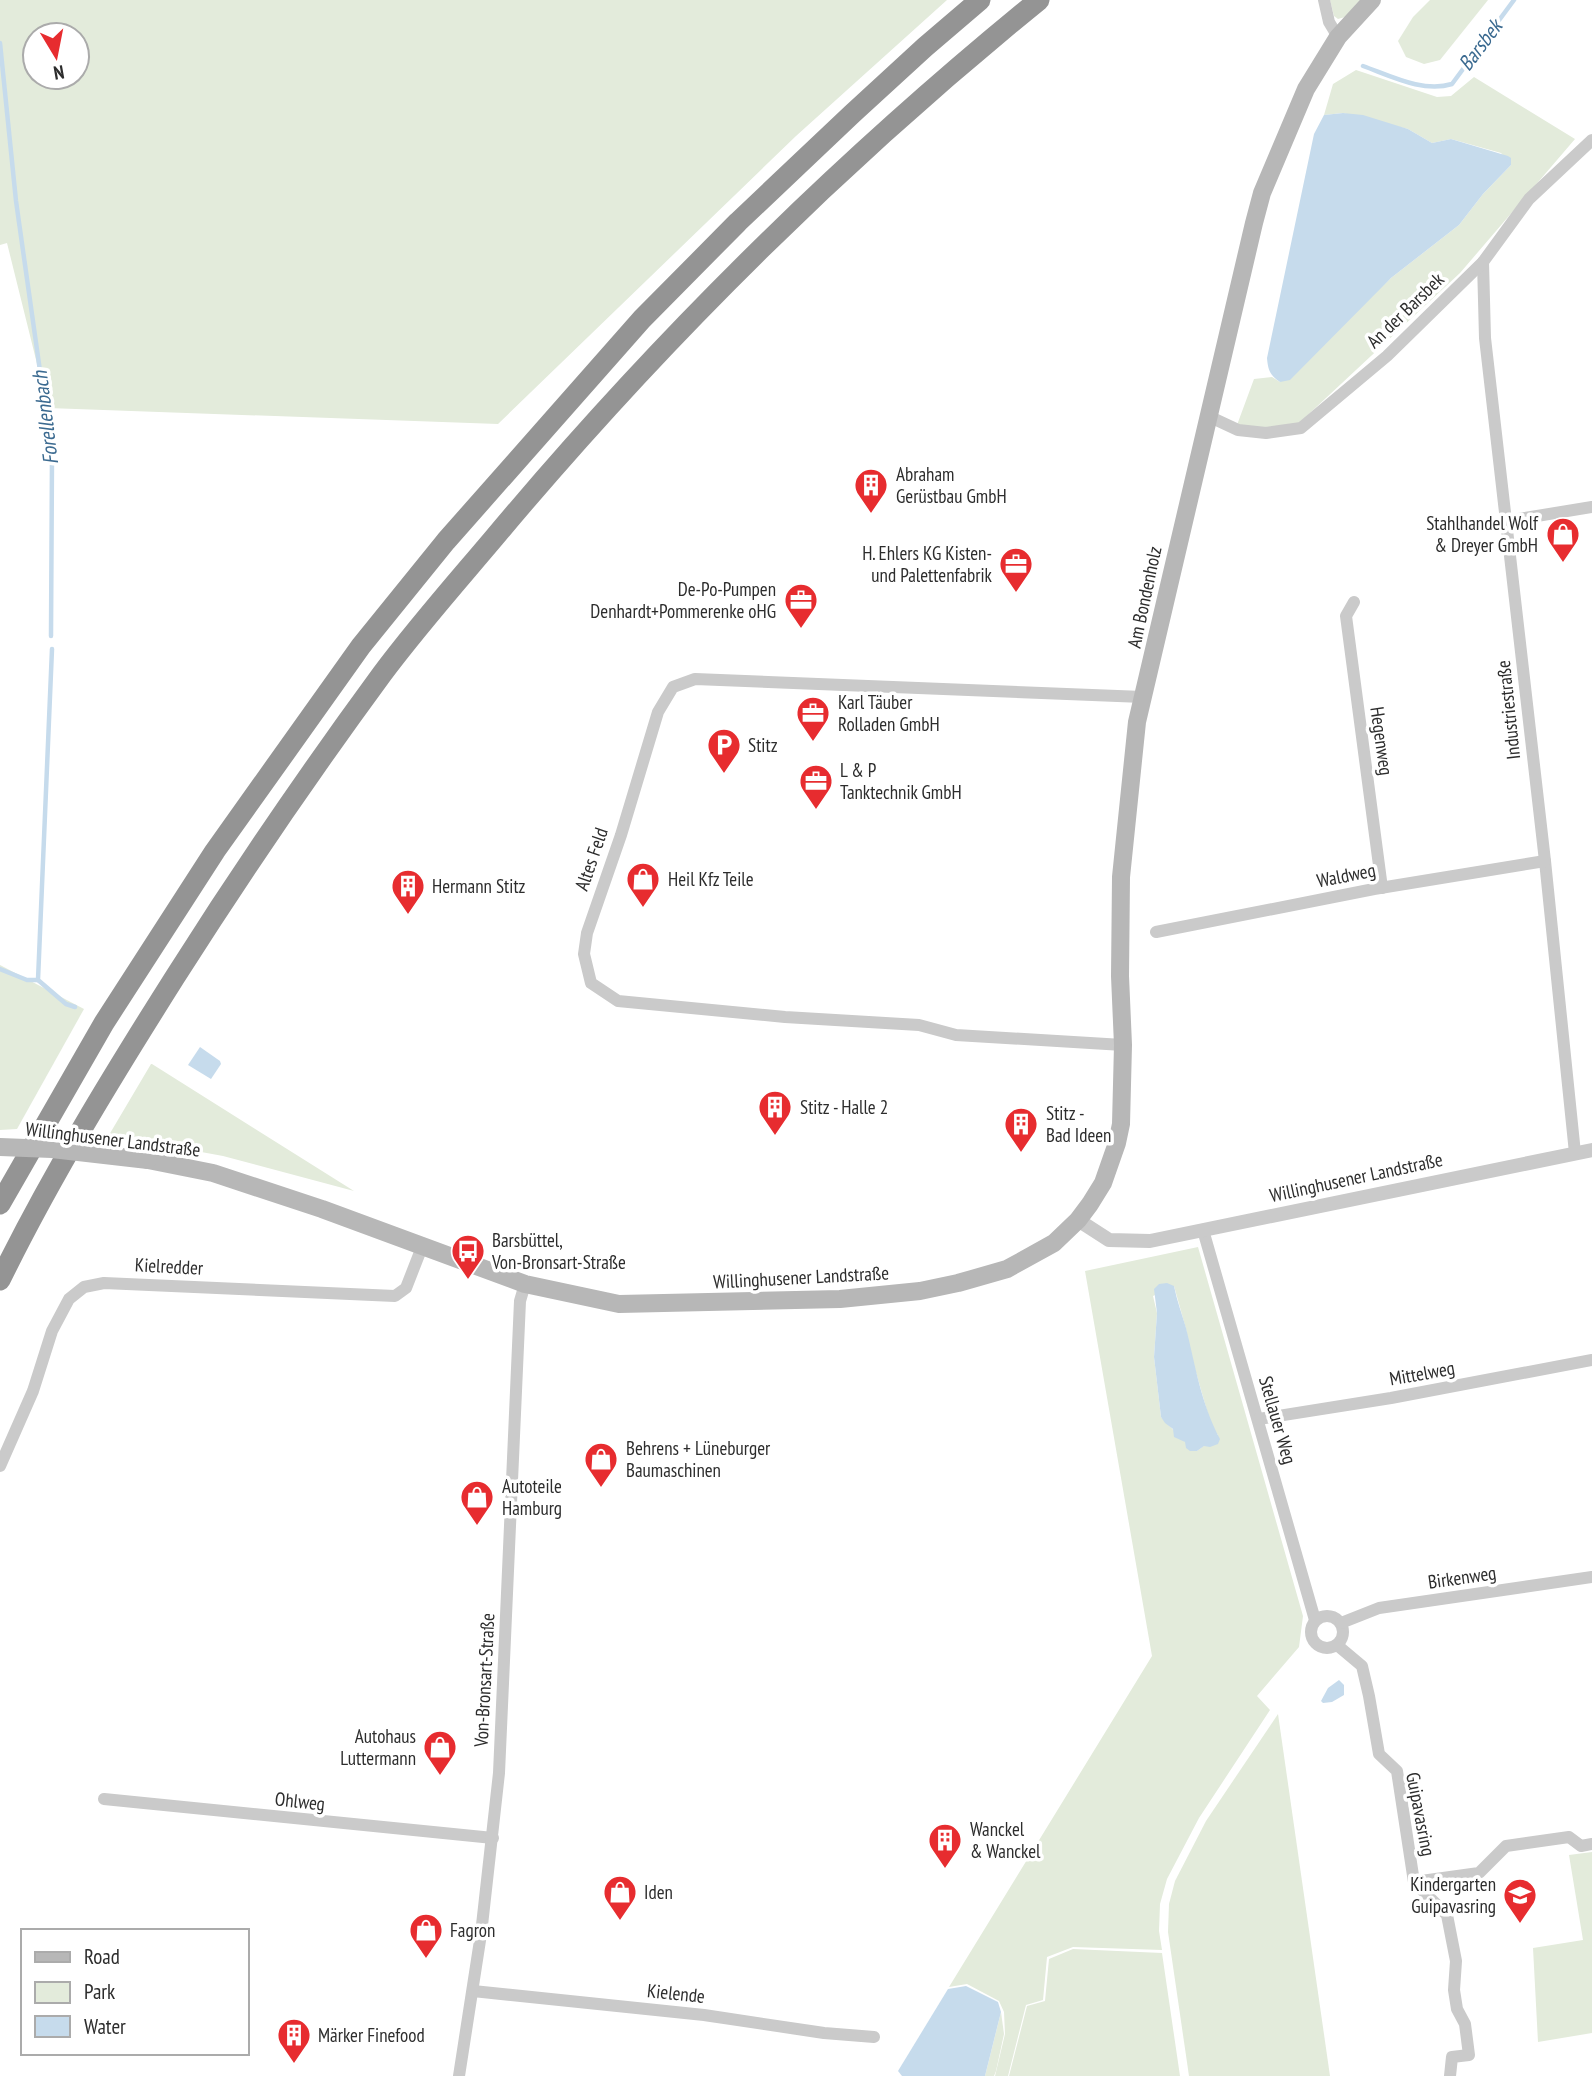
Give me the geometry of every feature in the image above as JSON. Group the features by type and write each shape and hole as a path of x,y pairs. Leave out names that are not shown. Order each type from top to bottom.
{"highway":[{"path":"0,1204 104,1023 215,851 361,646 446,541 642,319 738,222 852,114 980,0"},
{"path":"0,1280 24,1233 133,1044 232,886 389,665 589,426 670,341 873,142 1040,0"}],"main road":[{"name":"Am Bondenholz","path":"1078,1220 1102,1183 1121,1124 1121,877 1137,722 1208,416 1262,193 1306,89 1338,37 1372,0"},
{"name":"Willinghusener Landstraße","path":"0,1147 52,1149 148,1160 213,1173 322,1209 525,1284 619,1304 871,1298 958,1283 1007,1269 1054,1243 1078,1220"}],"street":[{"path":"1324,0 1329,22 1338,37"},
{"name":"An der Barsbek","path":"1208,416 1238,430 1266,433 1301,428 1387,356 1483,262 1529,199 1592,139"},
{"name":"Industriestraße","path":"1483,262 1485,338 1545,861 1575,1153"},
{"path":"1506,521 1592,507"},
{"name":"Hegenweg","path":"1354,602 1346,616 1382,888"},
{"name":"Altes Feld","path":"1123,1045 956,1035 919,1025 785,1017 618,1001 591,983 584,954 587,933 621,835 649,738 658,712 673,687 695,679 1143,697"},
{"name":"Waldweg","path":"1156,932 1382,888 1545,861"},
{"name":"Willinghusener Landstraße","path":"1078,1220 1109,1240 1150,1241 1592,1150"},
{"name":"Stellauer Weg","path":"1203,1230 1315,1620 1310,1629 1311,1639 1318,1647 1328,1649 1337,1646"},
{"name":"Kielredder","path":"0,1466 33,1391 52,1331 69,1299 84,1287 104,1283 395,1296 406,1289 422,1247"},
{"name":"Von-Bronsart-Straße","path":"459,2076 493,1838 502,1729 520,1301 525,1284"},
{"name":"Mittelweg","path":"1259,1419 1391,1398 1592,1360"},
{"name":"Birkenweg","path":"1341,1623 1379,1608 1592,1577"},
{"path":"1315,1620 1323,1616 1333,1617 1341,1623 1343,1635 1337,1646"},
{"name":"Guipavasring","path":"1337,1646 1362,1666 1379,1754 1397,1771 1414,1882 1447,1915 1456,1961 1454,1990 1457,2009 1465,2024 1469,2054 1452,2057 1450,2076"},
{"name":"Ohlweg","path":"104,1799 493,1838"},
{"name":"Guipavasring","path":"1414,1882 1479,1873 1506,1846 1569,1837 1581,1846 1592,1844"},
{"name":"Kielende","path":"473,1992 704,2015 824,2034 874,2037"}],"green space":[{"path":"0,0 947,0 796,136 498,424 48,408 7,243 0,245"},
{"path":"1330,0 1360,0 1345,17 1338,19 1334,16"},
{"path":"1430,0 1488,0 1440,60 1424,64 1406,57 1398,41 1413,17"},
{"path":"1356,70 1437,97 1451,96 1474,77 1575,139 1460,273 1297,425 1263,428 1237,425 1254,379 1272,377 1280,382 1391,278 1459,225 1483,194 1511,165 1501,153 1451,139 1432,143 1408,129 1343,113 1324,115 1333,84"},
{"path":"0,965 84,1009 17,1129 0,1130"},
{"path":"151,1064 354,1191 223,1156 109,1135"},
{"path":"1198,1247 1303,1616 1299,1647 1257,1696 1270,1710 1199,1818 1167,1879 1160,1904 1159,1931 1162,1950 1073,1947 1047,1957 1043,2000 1026,2005 1008,2076 995,2076 1005,2034 1004,2012 999,2001 967,1984 949,1987 1152,1656 1085,1271","holes":["1174,1286 1212,1428 1218,1435 1197,1451 1161,1417 1154,1357 1157,1313 1153,1296"]},
{"path":"1278,1714 1330,2076 1189,2076 1168,1932 1169,1904 1175,1881 1206,1821"},
{"path":"1592,1852 1592,2033 1538,2042 1533,1948 1583,1940 1569,1855"},
{"path":"1073,1949 1162,1953 1180,2076 1009,2076 1027,2006 1045,2001 1049,1959"},
{"path":"1001,2012 1004,2034 996,2071 994,2076 985,2076"}],"water":[{"path":"1324,115 1363,115 1408,129 1432,143 1451,139 1508,156 1511,158 1511,165 1483,194 1459,225 1391,278 1290,380 1280,382 1270,372 1267,358 1314,134"},
{"path":"200,1047 220,1061 221,1064 211,1079 188,1065"},
{"path":"1159,1284 1174,1286 1204,1399 1220,1439 1218,1444 1204,1446 1197,1451 1190,1451 1185,1442 1174,1437 1173,1429 1161,1417 1154,1357 1157,1313 1154,1289"},
{"path":"1339,1680 1344,1685 1344,1695 1332,1702 1323,1703 1321,1701 1328,1688"},
{"path":"966,1986 998,2002 1001,2012 985,2076 902,2076 898,2071 948,1989"}],"waterway":[{"name":"Barsbek","path":"1363,66 1418,85 1452,84 1514,0"},
{"name":"Forellenbach","path":"0,43 16,201 52,456 51,636"},
{"name":"Forellenbach","path":"52,649 38,980 66,1004 75,1007"},
{"path":"0,969 27,980 38,980"}],"place":[{"name":"Abraham Gerüstbau GmbH","path":"871,515"},
{"name":"Stahlhandel Wolf & Dreyer GmbH","path":"1563,564"},
{"name":"H. Ehlers KG Kisten- und Palettenfabrik","path":"1016,594"},
{"name":"De-Po-Pumpen Denhardt+Pommerenke oHG","path":"801,630"},
{"name":"Karl Täuber Rolladen GmbH","path":"813,743"},
{"name":"Stitz","path":"724,775"},
{"name":"L & P Tanktechnik GmbH","path":"816,811"},
{"name":"Heil Kfz Teile","path":"643,909"},
{"name":"Hermann Stitz","path":"408,916"},
{"name":"Stitz - Halle 2","path":"775,1137"},
{"name":"Stitz - Bad Ideen","path":"1021,1154"},
{"name":"Barsbüttel, Von-Bronsart-Straße","path":"468,1281"},
{"name":"Behrens + Lüneburger Baumaschinen","path":"601,1489"},
{"name":"Autoteile Hamburg","path":"477,1527"},
{"name":"Autohaus Luttermann","path":"440,1777"},
{"name":"Wanckel & Wanckel","path":"945,1870"},
{"name":"Iden","path":"620,1922"},
{"name":"Kindergarten Guipavasring","path":"1520,1925"},
{"name":"Fagron","path":"426,1960"},
{"name":"Märker Finefood","path":"294,2065"}]}
